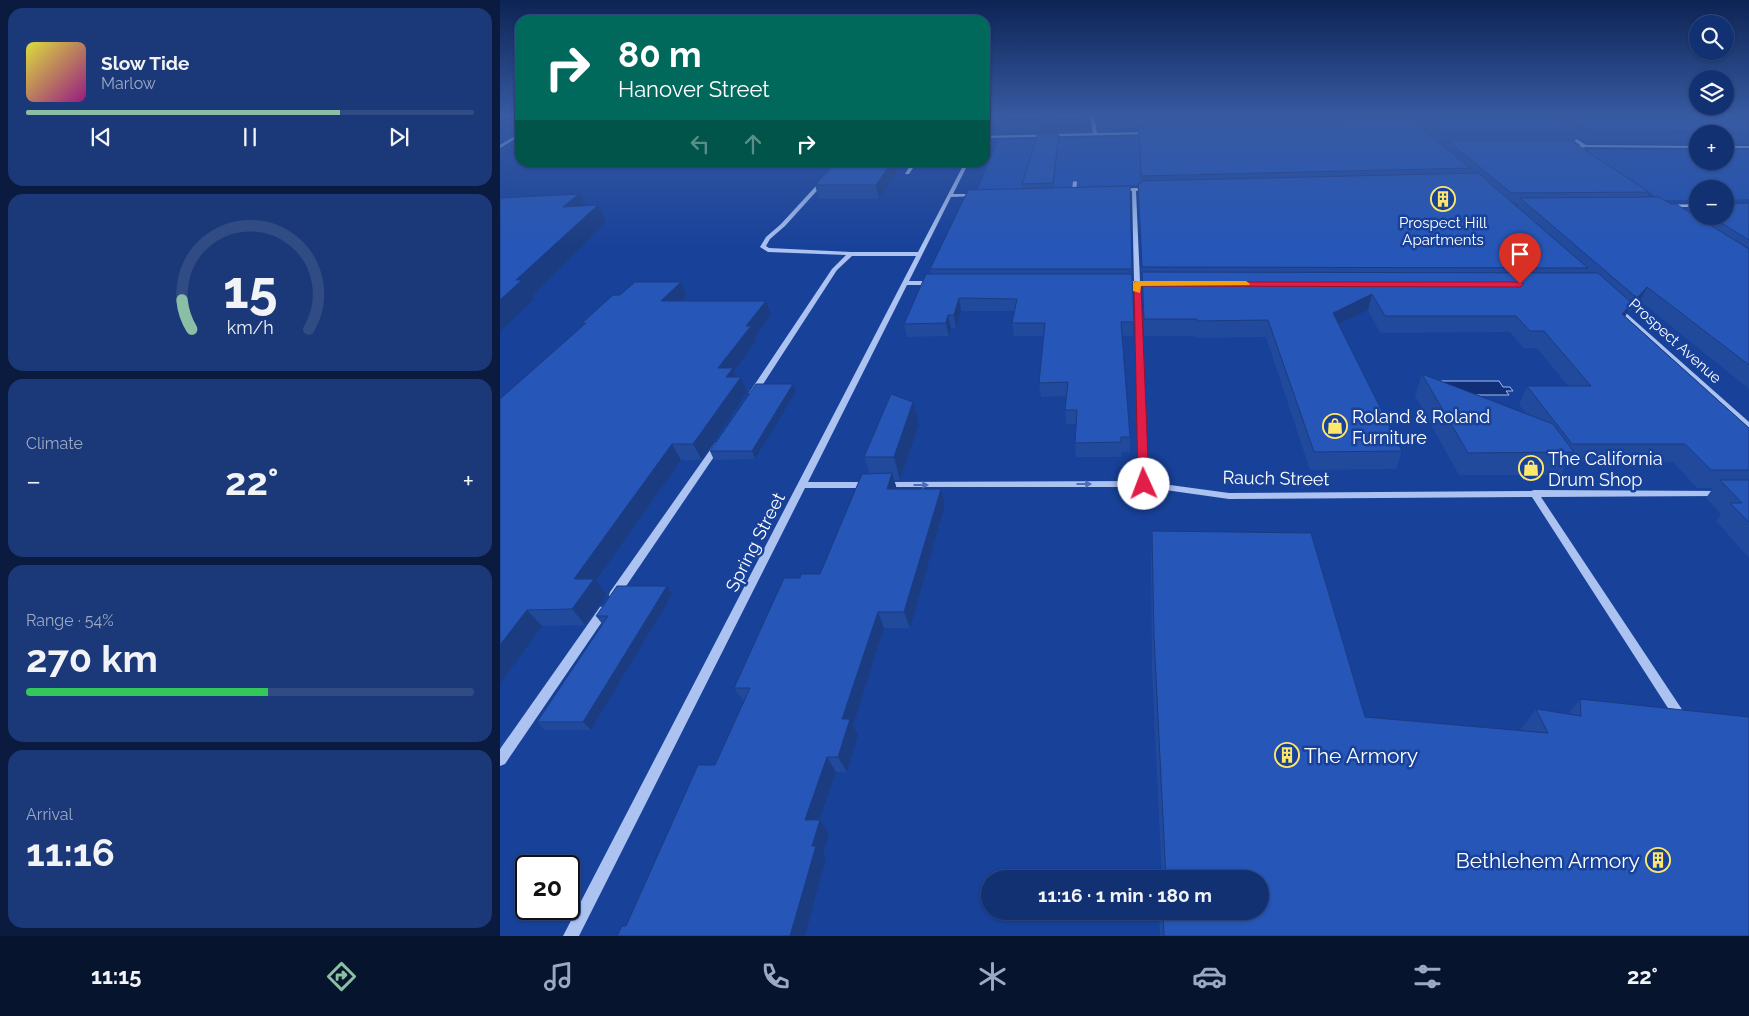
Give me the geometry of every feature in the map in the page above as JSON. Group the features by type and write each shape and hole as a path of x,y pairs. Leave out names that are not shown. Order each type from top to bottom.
{"street":[{"path":"835,167 783,225 768,238 763,247 768,250 850,254 920,254"},
{"path":"907,173 911,167"},
{"name":"Spring Street","path":"571,936 964,167"},
{"path":"1074,192 1075,182"},
{"path":"1117,190 1154,188"},
{"path":"1134,189 1144,484"},
{"path":"1065,192 1083,191"},
{"path":"950,196 988,195"},
{"path":"1669,211 1661,206 1689,205"},
{"path":"747,402 836,269 850,254"},
{"path":"905,283 944,283"},
{"path":"1109,283 1157,283"},
{"name":"Prospect Avenue","path":"1614,304 1749,426"},
{"path":"500,760 724,435"},
{"name":"Rauch Street","path":"802,485 1144,484 1229,496 1730,493"},
{"path":"1534,493 1683,720"}],"shaded area":[{"path":"1140,160 1141,185 977,191 987,167 990,167 990,161"},
{"path":"1598,160 1689,160 1689,170 1734,170 1734,160 1749,160 1749,199 1734,200 1734,180 1689,180 1689,200 1661,200"},
{"path":"1441,381 1499,381 1503,387 1510,387 1513,391 1506,391 1509,395 1449,395"}],"building":[{"path":"1030,160 1056,160 1053,183 1022,184"},
{"path":"1140,160 1460,160 1470,168 1141,176"},
{"path":"1471,160 1600,160 1649,192 1511,193"},
{"path":"831,167 889,167 876,185 815,185"},
{"path":"1478,173 1588,268 1142,267 1138,184 1141,181"},
{"path":"1130,186 1132,269 930,269 968,190"},
{"path":"579,194 563,207 598,205 516,280 522,280 500,300 500,198"},
{"path":"1659,197 1689,212 1689,225 1710,225 1749,249 1749,365 1647,287 1637,298 1520,198"},
{"path":"1749,203 1749,240 1725,225 1734,225 1734,204"},
{"path":"1142,272 1598,273 1632,303 1622,314 1749,428 1749,470 1711,470 1685,444 1572,444 1527,386 1591,386 1544,331 1530,331 1516,316 1385,316 1372,294 1333,313 1402,451 1314,452 1268,320 1197,321 1197,319 1144,319"},
{"path":"926,274 1132,274 1134,322 1121,322 1130,437 1121,437 1121,442 1075,443 1077,410 1065,410 1068,382 1039,383 1045,323 1012,323 1017,299 959,298 954,315 948,315 946,323 904,324"},
{"path":"635,282 681,282 661,301 766,301 746,326 751,326 718,368 733,368 726,377 741,377 693,444 672,444 574,579 594,579 572,609 527,610 500,645 500,399 586,323 582,323 613,295 620,295"},
{"path":"1422,374 1553,424 1574,452 1468,453"},
{"path":"756,384 793,384 752,451 710,451"},
{"path":"891,394 913,402 894,457 864,457"},
{"path":"892,473 887,489 941,489 904,612 878,612 842,719 850,719 838,757 827,757 805,820 820,820 812,846 816,846 790,936 617,936 622,926 626,926 698,765 715,765 750,688 734,688 784,578 800,578 801,574 820,574 862,474"},
{"path":"1720,480 1749,480 1749,522 1730,503 1742,503"},
{"name":"The Armory","path":"1152,531 1311,533 1365,717 1548,733 1536,709 1581,716 1580,699 1749,717 1749,936 1164,936 1163,920 1269,920 1269,870 1166,870 1154,637"},
{"path":"617,586 667,586 583,722 537,722 608,616 596,616"}],"slow traffic":[{"path":"1137,291 1137,283 1246,284"}],"place":[{"name":"Prospect Hill Apartments","path":"1443,199"},
{"name":"Roland & Roland Furniture","path":"1335,426"},
{"name":"The California Drum Shop","path":"1531,468"},
{"name":"The Armory","path":"1287,755"},
{"name":"Bethlehem Armory","path":"1658,860"}],"route":[{"path":"1144,484 1137,283 1520,284"}]}
